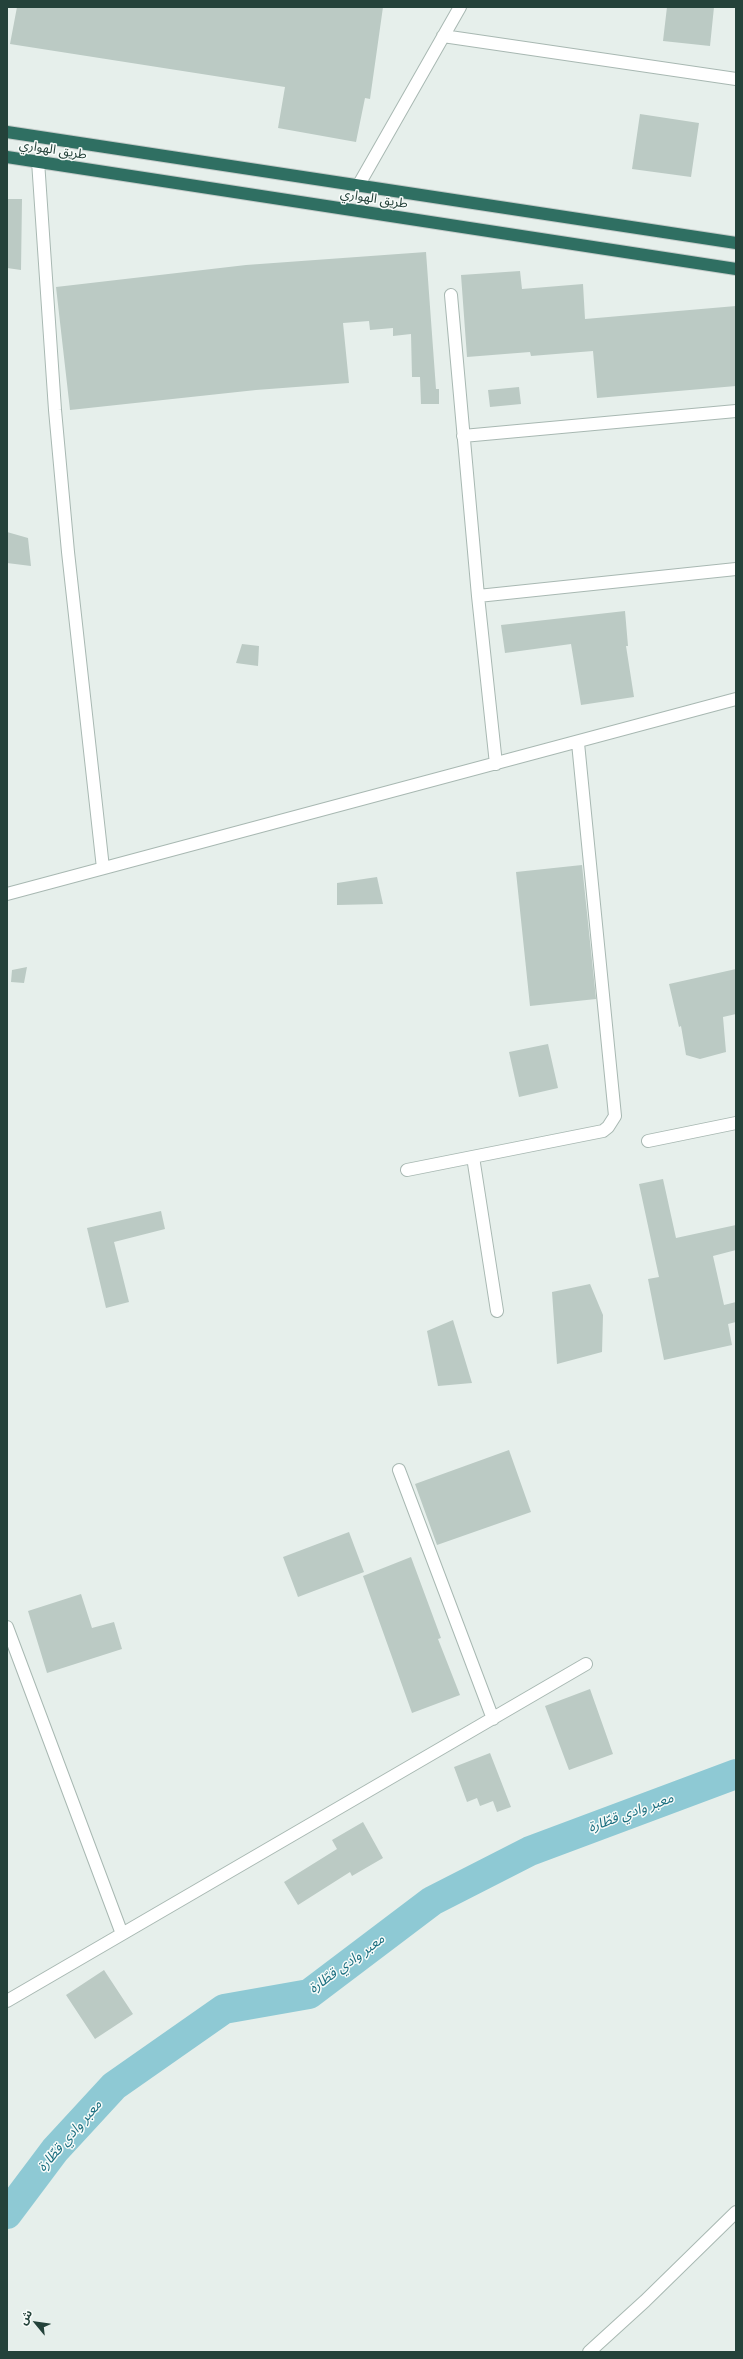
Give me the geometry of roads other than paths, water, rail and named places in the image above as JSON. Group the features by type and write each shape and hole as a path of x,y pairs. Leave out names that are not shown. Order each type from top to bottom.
{"highway":[{"name":"طريق الهواري","path":"7,132 736,243"},
{"name":"طريق الهواري","path":"7,157 736,269"}],"street":[{"path":"358,186 460,7"},
{"path":"443,36 736,79"},
{"path":"38,161 59,457 103,868"},
{"path":"451,295 478,596 496,764"},
{"path":"463,436 736,411"},
{"path":"478,596 736,569"},
{"path":"7,894 578,743 736,699"},
{"path":"407,1170 602,1131 608,1128 615,1116 578,743"},
{"path":"648,1141 736,1123"},
{"path":"473,1156 497,1311"},
{"path":"399,1470 492,1718"},
{"path":"7,1627 122,1934"},
{"path":"7,2001 586,1664"},
{"path":"589,2352 645,2301 736,2212"}],"waterway":[{"name":"معبر وادي قطّارة","path":"7,2214 55,2150 114,2086 224,2009 309,1994 432,1901 530,1851 736,1774"}]}
